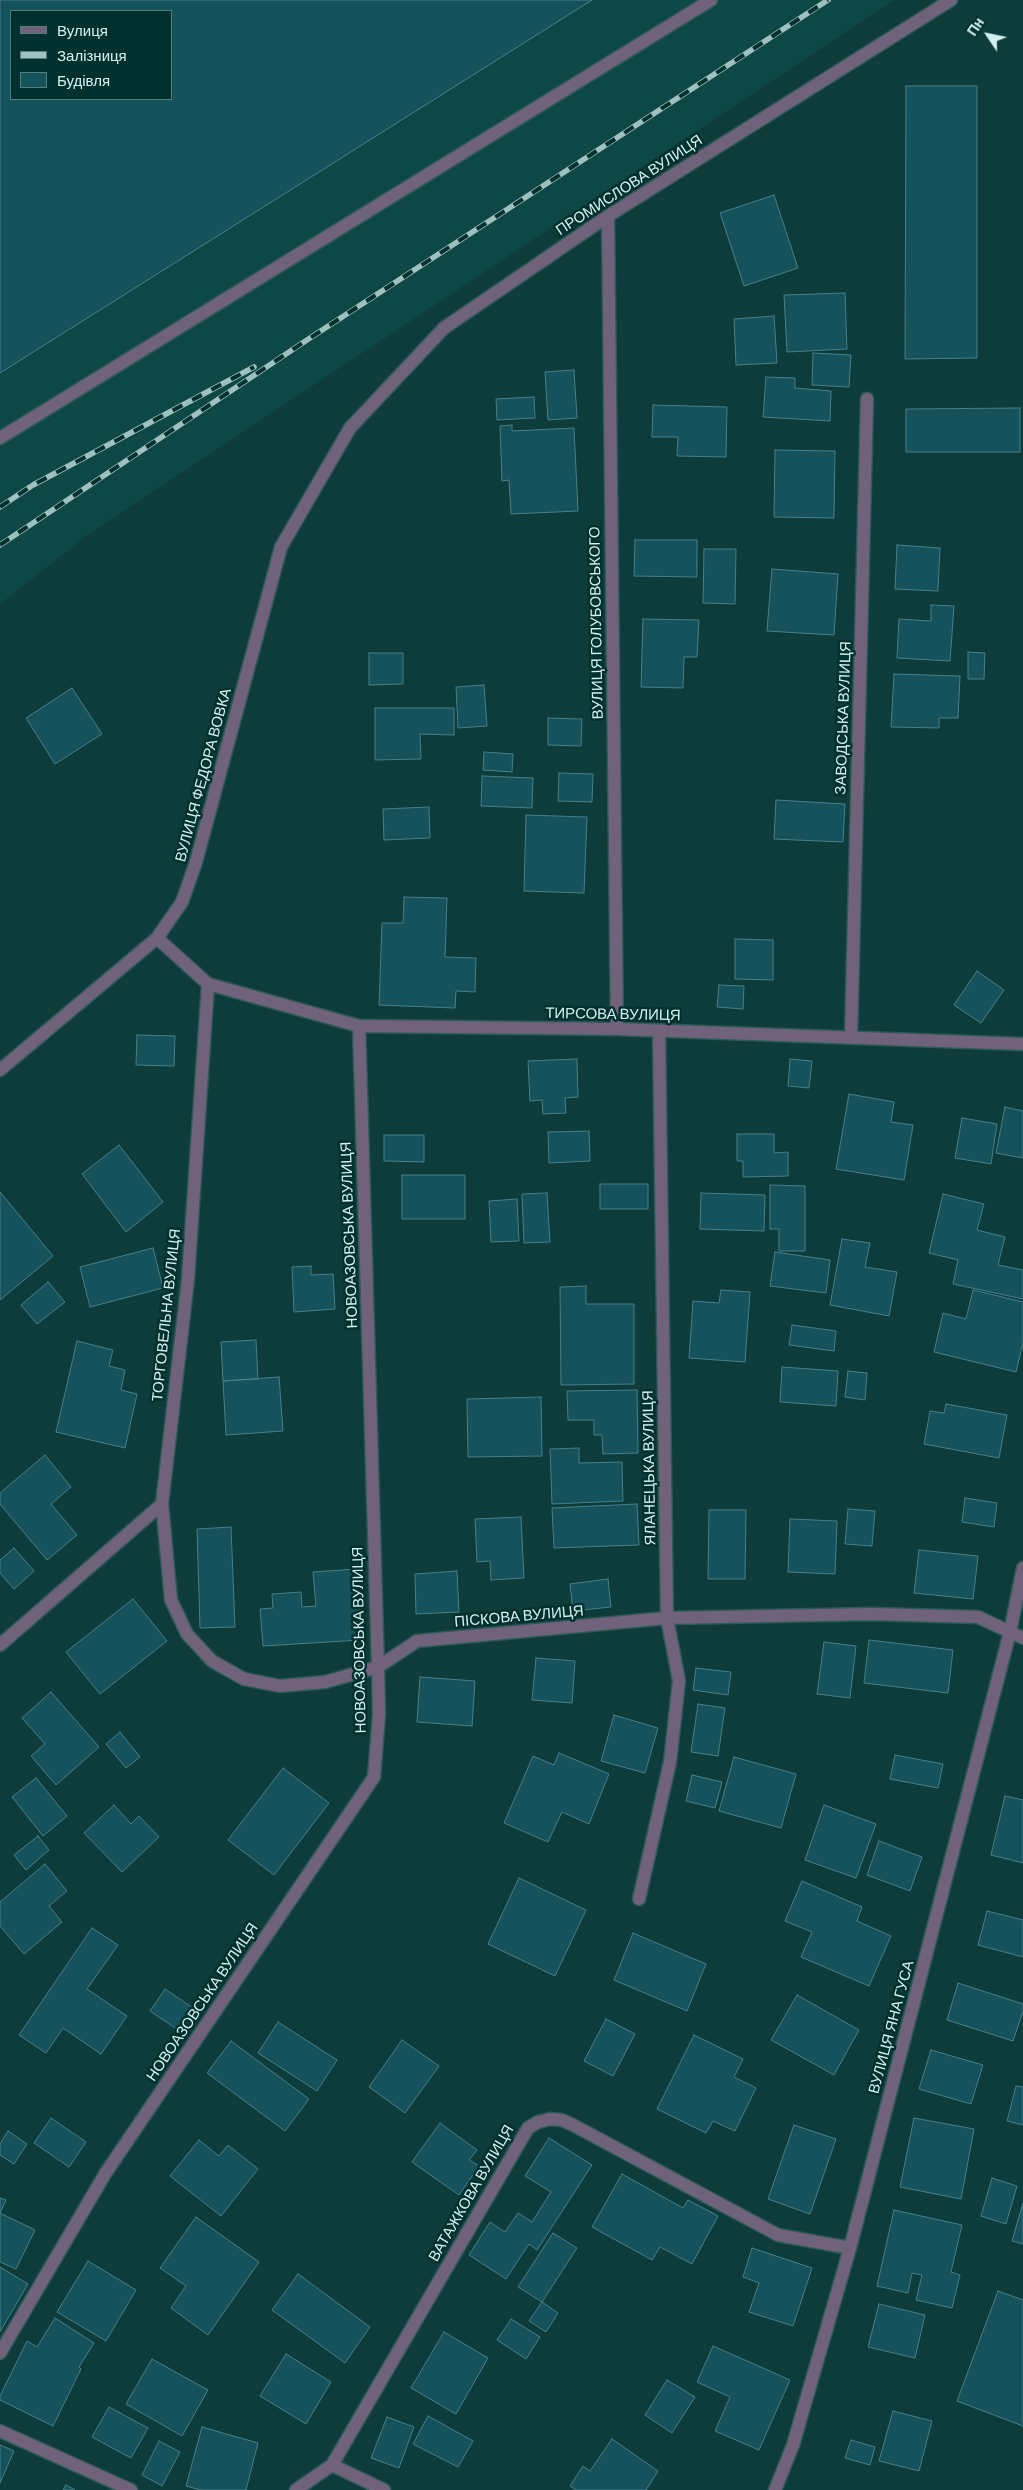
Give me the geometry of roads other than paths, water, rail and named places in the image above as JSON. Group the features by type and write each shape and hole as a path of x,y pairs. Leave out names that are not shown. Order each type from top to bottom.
{"street":[{"path":"0,438 711,0"},
{"name":"ПРОМИСЛОВА ВУЛИЦЯ","path":"350,428 444,328 608,216 951,0"},
{"name":"ВУЛИЦЯ ГОЛУБОВСЬКОГО","path":"608,216 617,1029"},
{"name":"ЗАВОДСЬКА ВУЛИЦЯ","path":"851,1037 867,399"},
{"name":"ВУЛИЦЯ ФЕДОРА ВОВКА","path":"0,1070 157,938 182,902 196,862 281,547 350,428"},
{"path":"157,938 208,984"},
{"name":"ТИРСОВА ВУЛИЦЯ","path":"208,984 359,1026 617,1029 1023,1044"},
{"name":"ТОРГОВЕЛЬНА ВУЛИЦЯ","path":"162,1504 188,1279 208,984"},
{"name":"НОВОАЗОВСЬКА ВУЛИЦЯ","path":"0,2353 105,2174 374,1777 378,1715 378,1667 359,1026"},
{"name":"ЯЛАНЕЦЬКА ВУЛИЦЯ","path":"639,1899 670,1762 679,1681 667,1618 659,1031"},
{"path":"0,1645 162,1504"},
{"name":"ПІСКОВА ВУЛИЦЯ","path":"162,1504 172,1600 187,1634 212,1661 244,1680 280,1686 325,1682 378,1667 417,1641 667,1618 872,1614 978,1617 1023,1638"},
{"name":"ВУЛИЦЯ ЯНА ГУСА","path":"775,2490 793,2445 850,2248 1010,1632 1023,1568"},
{"name":"ВАТАЖКОВА ВУЛИЦЯ","path":"296,2490 332,2465 528,2128 538,2122 550,2119 562,2120 573,2124 778,2235 850,2248"},
{"path":"0,2431 132,2490"},
{"path":"332,2465 384,2490"}],"railway":[{"path":"0,545 310,338 828,0"},
{"path":"0,507 33,485 254,367"}]}
